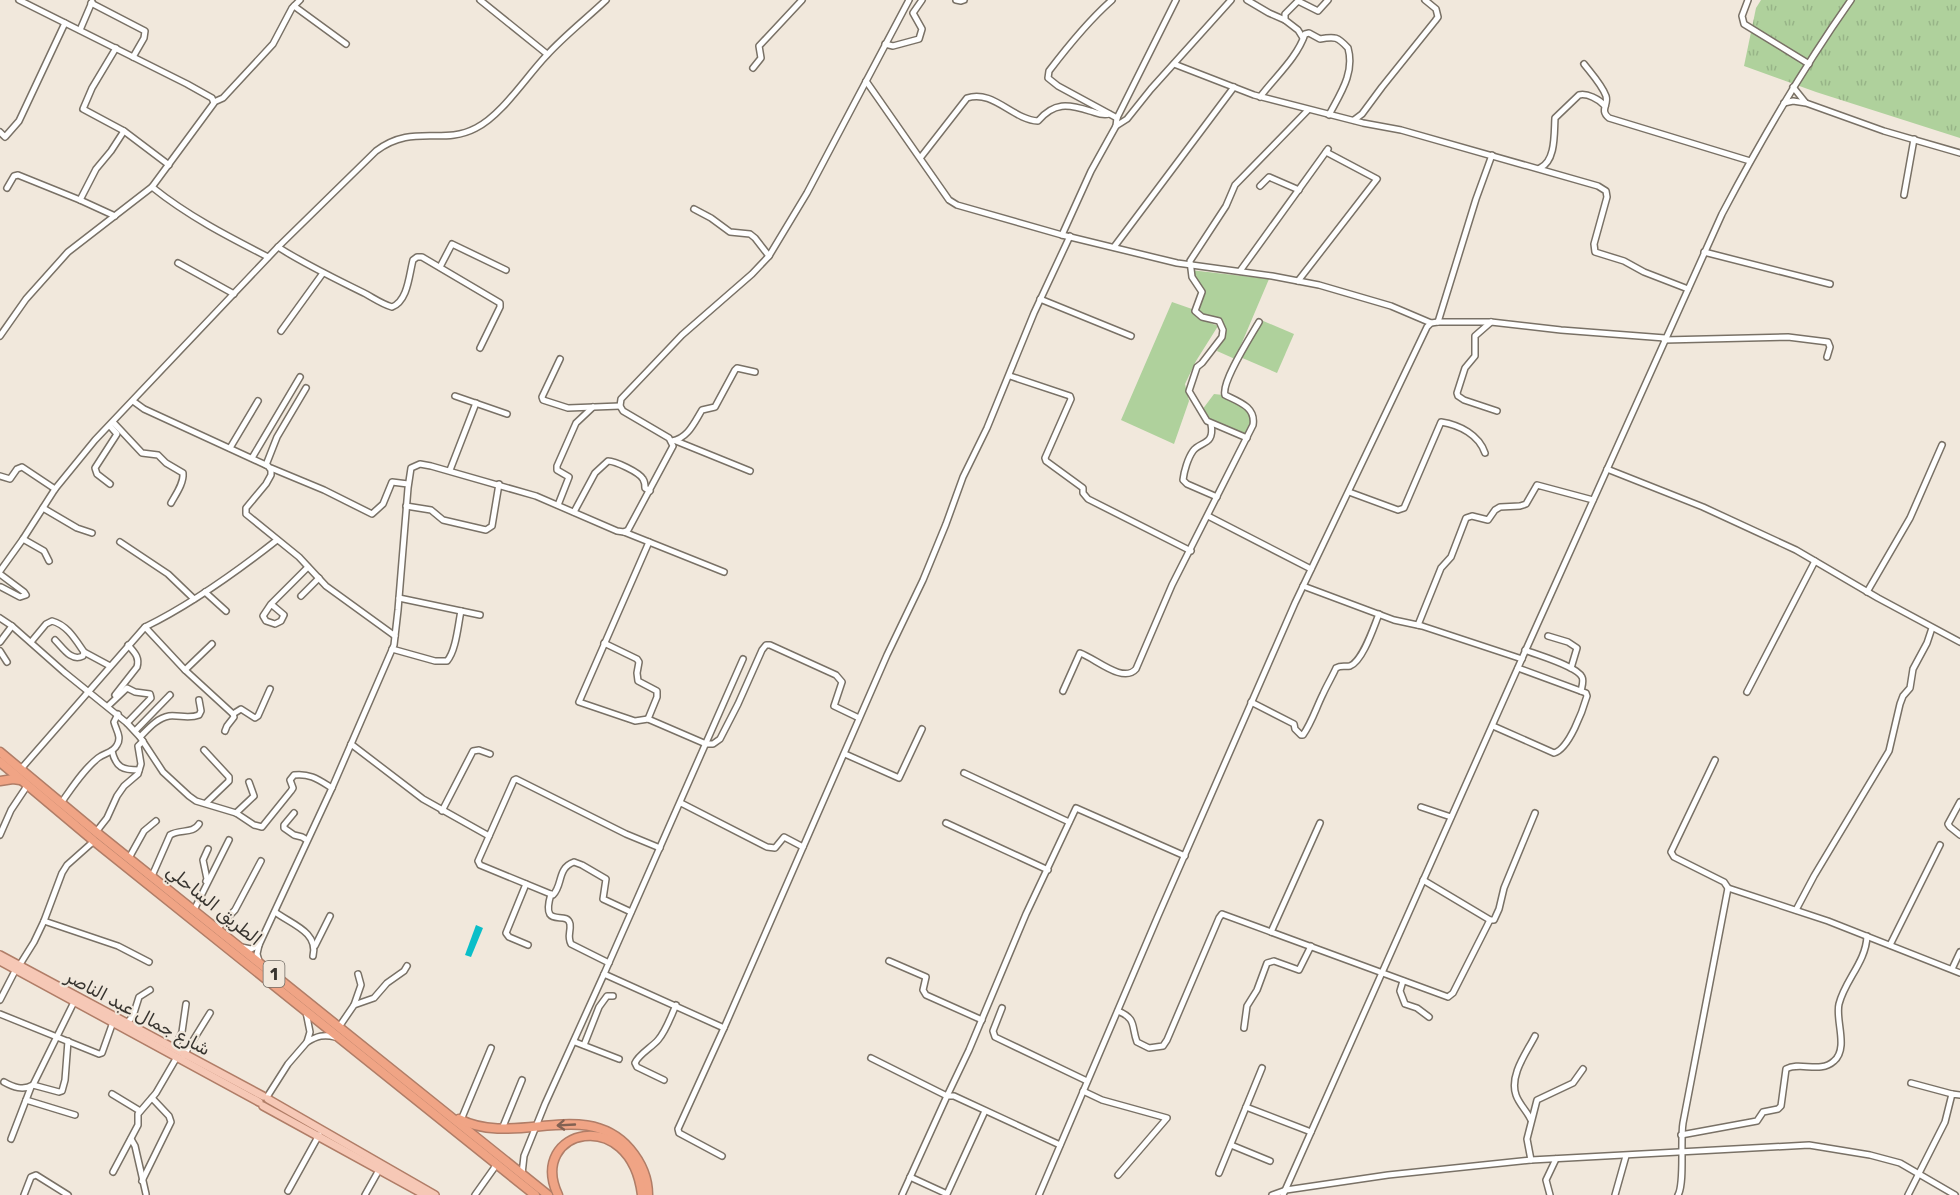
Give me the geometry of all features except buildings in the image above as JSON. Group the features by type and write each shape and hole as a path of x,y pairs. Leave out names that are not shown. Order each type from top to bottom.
{"highway":[{"name":"الطريق الساحلي","path":"0,752 7,766 27,786 534,1195"},
{"name":"الطريق الساحلي","path":"7,766 61,803 152,876 195,906 217,929 548,1195"},
{"path":"0,780 20,780"},
{"path":"444,1112 485,1128 501,1130 574,1124 602,1129 626,1144 639,1161 648,1195"},
{"path":"558,1195 552,1170 558,1154 569,1141 590,1134 602,1136 623,1150 637,1172 642,1195"}],"main road":[{"path":"0,780 7,766"},
{"name":"شارع جمال عبد الناصر","path":"0,955 74,1002 178,1054"},
{"name":"شارع جمال عبد الناصر","path":"0,961 18,967 126,1024 435,1195"},
{"name":"شارع جمال عبد الناصر","path":"264,1100 319,1135 425,1195"}],"street":[{"path":"19,0 194,87 212,98 214,102"},
{"path":"0,336 26,299 68,252 152,187 214,102 223,98 270,48 294,6 300,0"},
{"path":"480,0 547,54"},
{"path":"1,587 20,597 26,595 0,573 55,489 111,424 268,257 376,151 388,142 403,137 466,133 481,126 493,116 547,54 606,0"},
{"path":"753,68 761,58 759,46 802,0"},
{"path":"620,406 623,396 682,335 769,256 802,202 909,0"},
{"path":"885,44 893,46 919,39 922,29 913,13 922,0"},
{"path":"956,0 962,2 964,0"},
{"path":"1112,0 1093,17 1048,74 1048,78 1058,86 1117,118"},
{"path":"1062,235 1090,171 1116,126 1117,118 1176,0"},
{"path":"1116,126 1127,119 1231,0"},
{"path":"1247,0 1285,20 1298,30 1303,38"},
{"path":"1285,20 1285,14 1298,1 1318,11 1328,0"},
{"path":"1352,121 1362,114 1435,21 1438,16 1436,9 1425,0"},
{"path":"1748,0 1742,16 1744,24 1809,64"},
{"path":"1284,1192 1704,252 1750,161 1793,87 1851,0"},
{"path":"80,30 92,1 144,31 145,35 134,57"},
{"path":"294,6 346,44"},
{"path":"0,132 5,137 19,121 64,23"},
{"path":"1260,97 1295,53 1306,33 1320,39 1330,36 1348,48 1350,61 1348,77 1329,115"},
{"path":"116,48 92,88 83,109 124,131 169,165"},
{"path":"1174,64 1260,97 1352,121 1401,130 1599,186 1606,191 1607,197 1594,244 1595,252 1624,261 1644,272 1688,289"},
{"path":"1584,64 1607,98 1605,115 1609,118 1750,161"},
{"path":"866,81 953,203 1062,235 1190,265 1298,281 1391,306 1434,322 1491,322 1665,339 1788,337 1828,342 1830,347 1827,357"},
{"path":"1114,247 1234,87"},
{"path":"1793,87 1806,103"},
{"path":"1539,168 1546,164 1551,152 1555,118 1579,95 1600,101 1605,106"},
{"path":"921,158 968,98 975,96 999,104 1033,121 1038,121 1050,109 1071,105 1103,115 1109,114"},
{"path":"1784,103 1793,101 1806,103 1852,120 1960,153"},
{"path":"1247,438 1205,419 1190,395 1189,386 1197,367 1207,358 1222,337 1223,330 1219,321 1202,317 1195,311 1202,292 1192,277 1190,265 1192,257 1226,206 1235,184 1308,110"},
{"path":"80,200 96,169 124,131"},
{"path":"1904,195 1914,139"},
{"path":"1240,271 1327,151 1377,180 1298,281"},
{"path":"1038,1195 1303,586 1427,327 1434,322 1492,155"},
{"path":"7,188 14,176 18,175 115,216"},
{"path":"1260,186 1269,177 1299,190"},
{"path":"152,187 203,223 268,257"},
{"path":"694,209 730,232 750,234 769,256"},
{"path":"722,1156 680,1134 678,1130 891,645 922,580 963,477 1010,376 1040,299 1070,236"},
{"path":"440,267 452,244 506,270"},
{"path":"278,247 323,273 392,307 400,302 412,262 415,257 422,257 500,303 480,348"},
{"path":"1704,252 1830,284"},
{"path":"178,263 234,294"},
{"path":"280,331 323,273"},
{"path":"1040,299 1131,336"},
{"path":"1063,691 1080,653 1123,674 1132,673 1136,669 1168,595 1253,425 1253,413 1248,407 1225,395 1224,389 1259,322"},
{"path":"1491,322 1474,336 1475,356 1465,368 1457,393 1464,400 1497,411"},
{"path":"560,359 542,397 543,400 566,408 620,406"},
{"path":"624,532 630,528 674,441 691,430 702,410 715,407 737,368 755,372"},
{"path":"1010,376 1070,396 1071,399 1045,458 1047,462 1083,488 1083,494 1088,499 1191,551"},
{"path":"252,458 300,377"},
{"path":"268,466 277,437 306,388"},
{"path":"455,396 507,414"},
{"path":"133,401 144,409 372,514 384,504 392,482 408,484"},
{"path":"230,448 258,401"},
{"path":"450,470 476,403"},
{"path":"620,406 625,412 674,441 750,471"},
{"path":"558,505 569,477 558,471 556,467 576,423 594,407"},
{"path":"1349,492 1398,510 1404,508 1441,422 1475,436 1481,441 1485,453"},
{"path":"110,484 97,474 95,468 117,434 111,424"},
{"path":"111,424 142,453 158,455 166,464 183,473 184,476 171,503"},
{"path":"1212,424 1209,440 1206,444 1193,450 1183,477 1187,484 1216,497"},
{"path":"1867,592 1910,518 1942,446"},
{"path":"574,512 595,473 608,461 614,461 639,475 644,481 645,488 650,491"},
{"path":"262,965 256,954 259,945 332,788 392,649 399,598 409,474 415,465 450,470 499,484 558,505 617,531 724,572"},
{"path":"268,466 272,472 270,477 245,512 299,557 331,591 395,636"},
{"path":"0,476 10,479 17,469 22,468 55,489"},
{"path":"1607,469 1703,507 1785,545 1960,642"},
{"path":"406,506 431,510 443,520 486,530 492,526 499,484"},
{"path":"1418,625 1441,568 1451,557 1466,518 1472,516 1488,520 1500,507 1524,506 1537,485 1593,500"},
{"path":"43,508 76,528 92,533"},
{"path":"1208,516 1311,569"},
{"path":"23,539 44,551 49,561"},
{"path":"7,766 88,692 145,627 205,592 277,540"},
{"path":"120,542 168,574 194,599"},
{"path":"649,542 579,702 635,721 648,719 706,744 717,742 766,645 836,675 842,682 834,706 859,718"},
{"path":"1747,692 1815,561"},
{"path":"271,604 308,567"},
{"path":"301,596 319,579"},
{"path":"1303,586 1394,620 1418,625 1522,659"},
{"path":"205,592 226,611"},
{"path":"399,598 480,615"},
{"path":"392,649 435,661 447,660 451,656 461,611"},
{"path":"1251,702 1294,724 1295,729 1303,735 1336,668 1350,666 1359,657 1379,614"},
{"path":"0,618 88,692 118,714 135,731 163,772 193,799 236,813 261,828 291,791 293,785 290,780 294,775 311,775 332,788"},
{"path":"31,642 46,624 51,621 61,623 84,652 110,666"},
{"path":"0,642 12,626"},
{"path":"145,627 185,670 233,714"},
{"path":"1796,910 1889,751 1900,704 1910,688 1913,669 1932,628"},
{"path":"1548,636 1568,642 1577,648 1571,668"},
{"path":"55,640 74,658 78,659 83,656 84,652"},
{"path":"604,643 637,659 639,662 638,681 657,691 657,697 648,719"},
{"path":"185,670 212,644"},
{"path":"114,696 139,662 128,645"},
{"path":"1525,650 1571,668 1582,677 1581,691"},
{"path":"0,651 7,662"},
{"path":"522,1174 523,1160 536,1127 743,659"},
{"path":"1492,726 1551,752 1559,752 1572,733 1585,704 1587,695 1581,691 1518,668"},
{"path":"108,706 127,688 135,692 150,694 151,698 127,723"},
{"path":"225,731 226,726 234,717 233,714 241,709 255,718 258,716 270,688"},
{"path":"135,731 170,695"},
{"path":"96,832 107,818 124,786 136,778 141,764 138,746 141,739 161,718 199,715 200,699"},
{"path":"160,705 166,717"},
{"path":"61,803 84,772 99,757 112,751 118,744 120,736 114,722 118,714"},
{"path":"844,754 899,778 922,729"},
{"path":"351,744 414,793 489,836"},
{"path":"204,750 229,777 227,783 206,803"},
{"path":"442,811 472,751 478,750 490,754"},
{"path":"112,751 114,760 120,766 128,770 139,770"},
{"path":"1715,760 1671,852 1674,857 1724,882 1728,888 1867,936 1960,973"},
{"path":"964,773 1069,822"},
{"path":"631,912 603,898 606,879 574,862 566,867 557,891 551,894 478,864 478,861 516,779 626,834 660,848"},
{"path":"236,813 254,796 249,782"},
{"path":"0,835 16,802 27,786"},
{"path":"1960,802 1948,824 1960,835"},
{"path":"681,803 767,847 775,848 784,837 803,847"},
{"path":"1421,807 1451,817"},
{"path":"902,1195 982,1020 1026,914 1077,808 1185,856"},
{"path":"294,813 284,828 307,840"},
{"path":"1118,1011 1133,1022 1137,1042 1149,1048 1163,1046 1221,915 1446,997 1451,996 1490,920 1494,920 1498,914 1504,888 1535,813"},
{"path":"129,858 144,831 156,821"},
{"path":"946,823 1048,870"},
{"path":"1272,932 1320,823"},
{"path":"152,876 170,836 179,831 193,830 199,824"},
{"path":"195,906 229,840"},
{"path":"0,1000 34,942 62,873 67,865 94,841"},
{"path":"1890,945 1940,845"},
{"path":"195,906 207,879 203,860 208,849"},
{"path":"217,929 235,910 261,861"},
{"path":"1423,880 1490,920"},
{"path":"526,884 506,933 509,937 528,945"},
{"path":"1678,1195 1682,1187 1681,1135 1728,888"},
{"path":"551,894 548,914 555,918 566,918 569,921 568,938 571,944 609,963"},
{"path":"274,912 308,933 315,946"},
{"path":"313,956 315,946 330,916"},
{"path":"44,921 118,946 149,962"},
{"path":"1681,1135 1757,1121 1763,1112 1780,1108 1786,1069 1792,1066 1817,1067 1834,1062 1839,1055 1841,1042 1842,1029 1838,1020 1839,1005 1863,953 1867,936"},
{"path":"240,947 251,949 259,945"},
{"path":"1245,1028 1247,1006 1259,985 1267,963 1274,961 1299,970 1311,946"},
{"path":"1952,969 1960,952"},
{"path":"889,960 926,978 923,990 926,995 982,1020"},
{"path":"354,1005 374,998 387,984 404,972 407,966"},
{"path":"339,1027 354,1005 361,985 358,974"},
{"path":"604,974 724,1028"},
{"path":"1403,981 1400,991 1405,1004 1418,1008 1429,1017"},
{"path":"126,1024 134,1014 135,1005 140,996 150,990"},
{"path":"584,1045 602,1003 607,996 612,996"},
{"path":"11,1139 32,1086 74,1002"},
{"path":"178,1054 186,1004"},
{"path":"664,1080 637,1067 635,1063 639,1056 647,1052 660,1037 676,1005"},
{"path":"1002,1008 993,1031 995,1037 1087,1081"},
{"path":"306,1011 310,1032 307,1042"},
{"path":"113,1172 138,1125 140,1111 152,1098 178,1054 210,1013"},
{"path":"0,1014 101,1053 113,1022"},
{"path":"264,1100 288,1064 307,1042 317,1036 326,1035 339,1038"},
{"path":"1531,1120 1516,1096 1514,1084 1518,1069 1535,1036"},
{"path":"4,1082 20,1088 32,1086 63,1091 68,1041"},
{"path":"575,1042 619,1059"},
{"path":"461,1120 491,1048"},
{"path":"871,1058 947,1096 954,1096 1060,1145"},
{"path":"1220,1173 1262,1068"},
{"path":"1531,1160 1527,1139 1538,1099 1573,1083 1583,1069"},
{"path":"501,1130 522,1080"},
{"path":"1911,1083 1960,1095"},
{"path":"1083,1091 1102,1100 1167,1118 1118,1175"},
{"path":"112,1094 140,1111"},
{"path":"1908,1195 1945,1122 1952,1094"},
{"path":"142,1181 171,1122 169,1116 152,1098"},
{"path":"26,1100 75,1115"},
{"path":"1246,1107 1311,1132"},
{"path":"910,1177 947,1194 985,1111"},
{"path":"288,1191 319,1135"},
{"path":"131,1140 135,1146 146,1194"},
{"path":"1231,1145 1270,1161"},
{"path":"1272,1195 1388,1175 1531,1160 1809,1145 1870,1155 1900,1163 1955,1195"},
{"path":"1615,1195 1626,1156"},
{"path":"1550,1195 1546,1180 1556,1159"},
{"path":"475,1195 497,1164"},
{"path":"364,1195 379,1170"},
{"path":"24,1195 31,1177 36,1175 68,1195"}],"green space":[{"path":"1761,0 1960,0 1960,138 1816,92 1744,66 1756,8"},
{"path":"1190,270 1269,279 1235,359 1217,351 1226,330 1221,318 1201,314 1198,309 1204,292"},
{"path":"1172,302 1192,309 1196,317 1218,326 1196,361 1185,384 1189,401 1174,444 1121,420"},
{"path":"1261,320 1294,334 1277,373 1240,357"},
{"path":"1214,394 1223,395 1250,411 1252,423 1246,434 1210,421 1202,410"}],"water":[{"path":"476,925 483,928 471,957 465,955"}]}
